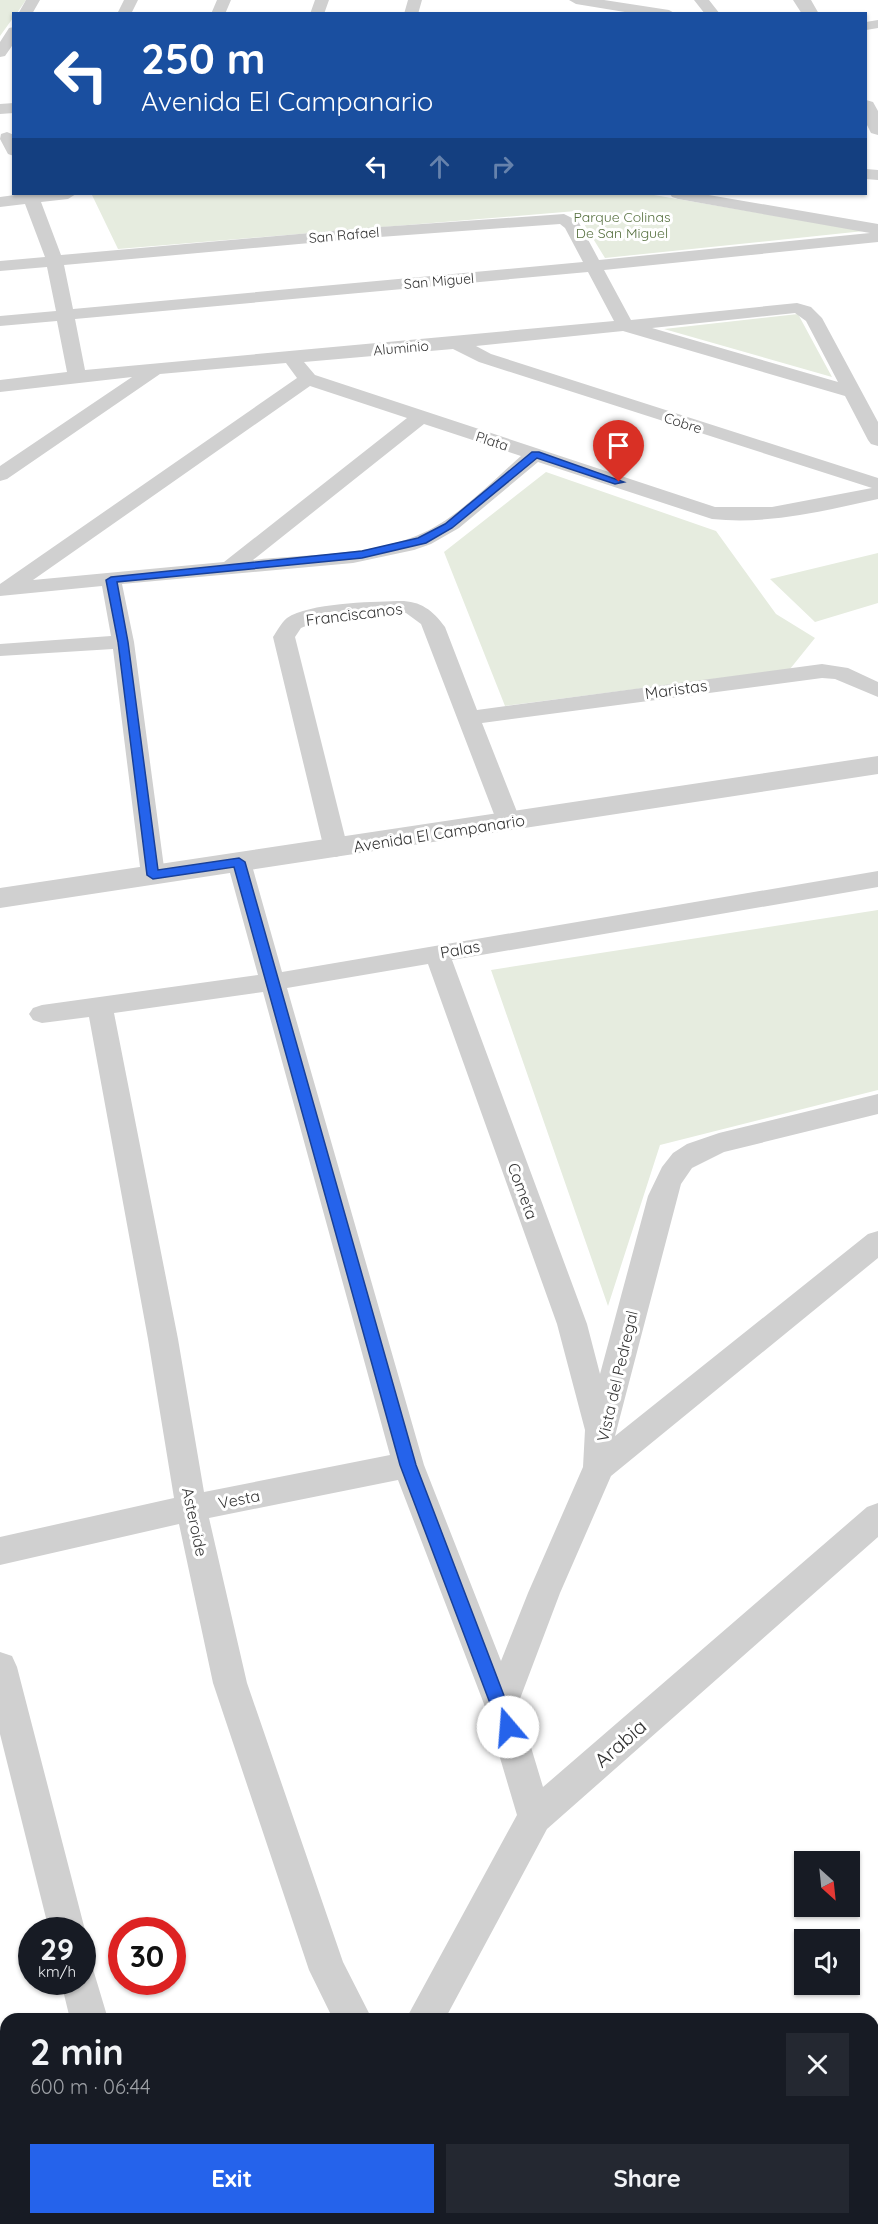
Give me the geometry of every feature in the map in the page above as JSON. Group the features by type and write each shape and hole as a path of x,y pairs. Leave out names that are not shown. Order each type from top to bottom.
{"street":[{"path":"576,0 656,12"},
{"path":"700,0 711,12"},
{"path":"0,53 12,34"},
{"path":"867,108 878,128"},
{"path":"0,154 12,114"},
{"path":"0,202 50,195"},
{"path":"684,195 878,230"},
{"path":"31,196 55,262 77,376"},
{"name":"San Rafael","path":"0,266 366,233 564,219 572,225 626,326"},
{"name":"San Miguel","path":"0,321 594,266 878,237"},
{"name":"Aluminio","path":"0,386 77,376 456,343 782,309 802,309 813,318 853,392"},
{"path":"626,326 853,392 878,440"},
{"name":"Cobre","path":"456,343 484,358 878,484"},
{"path":"3,589 308,379 291,357"},
{"path":"0,475 155,369"},
{"name":"Plata","path":"308,379 723,515 756,514 878,493"},
{"path":"230,568 419,417"},
{"path":"3,589 362,555 422,541 440,532 535,454"},
{"path":"111,580 123,642 153,875"},
{"name":"Franciscanos","path":"336,849 284,637 297,621 315,616 392,607 408,607 418,610 434,627 509,822"},
{"path":"0,650 123,642"},
{"name":"Maristas","path":"470,718 822,671 840,673 878,690"},
{"name":"Avenida El Campanario","path":"0,898 336,849 878,765"},
{"path":"239,862 408,1465 501,1704 535,1817"},
{"name":"Palas","path":"42,1014 273,982 878,879"},
{"name":"Cometa","path":"437,953 572,1324 600,1431"},
{"name":"Asteroide","path":"100,1007 163,1339 191,1508 234,1694 327,1970 350,2013"},
{"name":"Vista del Pedregal","path":"501,1704 544,1593 599,1467 600,1431 663,1196 678,1162 697,1151 719,1143 878,1104"},
{"path":"599,1467 878,1242"},
{"name":"Vesta","path":"0,1551 191,1508 408,1465"},
{"name":"Arabia","path":"428,2013 535,1817 878,1517"},
{"path":"0,1667 64,1917"},
{"path":"83,1995 88,2013"}],"green space":[{"path":"0,0 26,0 18,12 12,12 12,19 0,36"},
{"name":"Parque Colinas De San Miguel","path":"92,195 654,195 864,231 605,258 576,211 118,249"},
{"path":"798,314 832,377 664,329"},
{"path":"546,472 716,531 776,614 815,638 790,669 505,706 444,552"},
{"path":"878,553 878,603 815,622 770,579"},
{"path":"878,910 878,1090 660,1145 608,1306 491,970"}],"route":[{"path":"508,1727 408,1465 239,862 153,875 123,642 111,580 362,555 422,541 449,526 535,454 619,482"}]}
